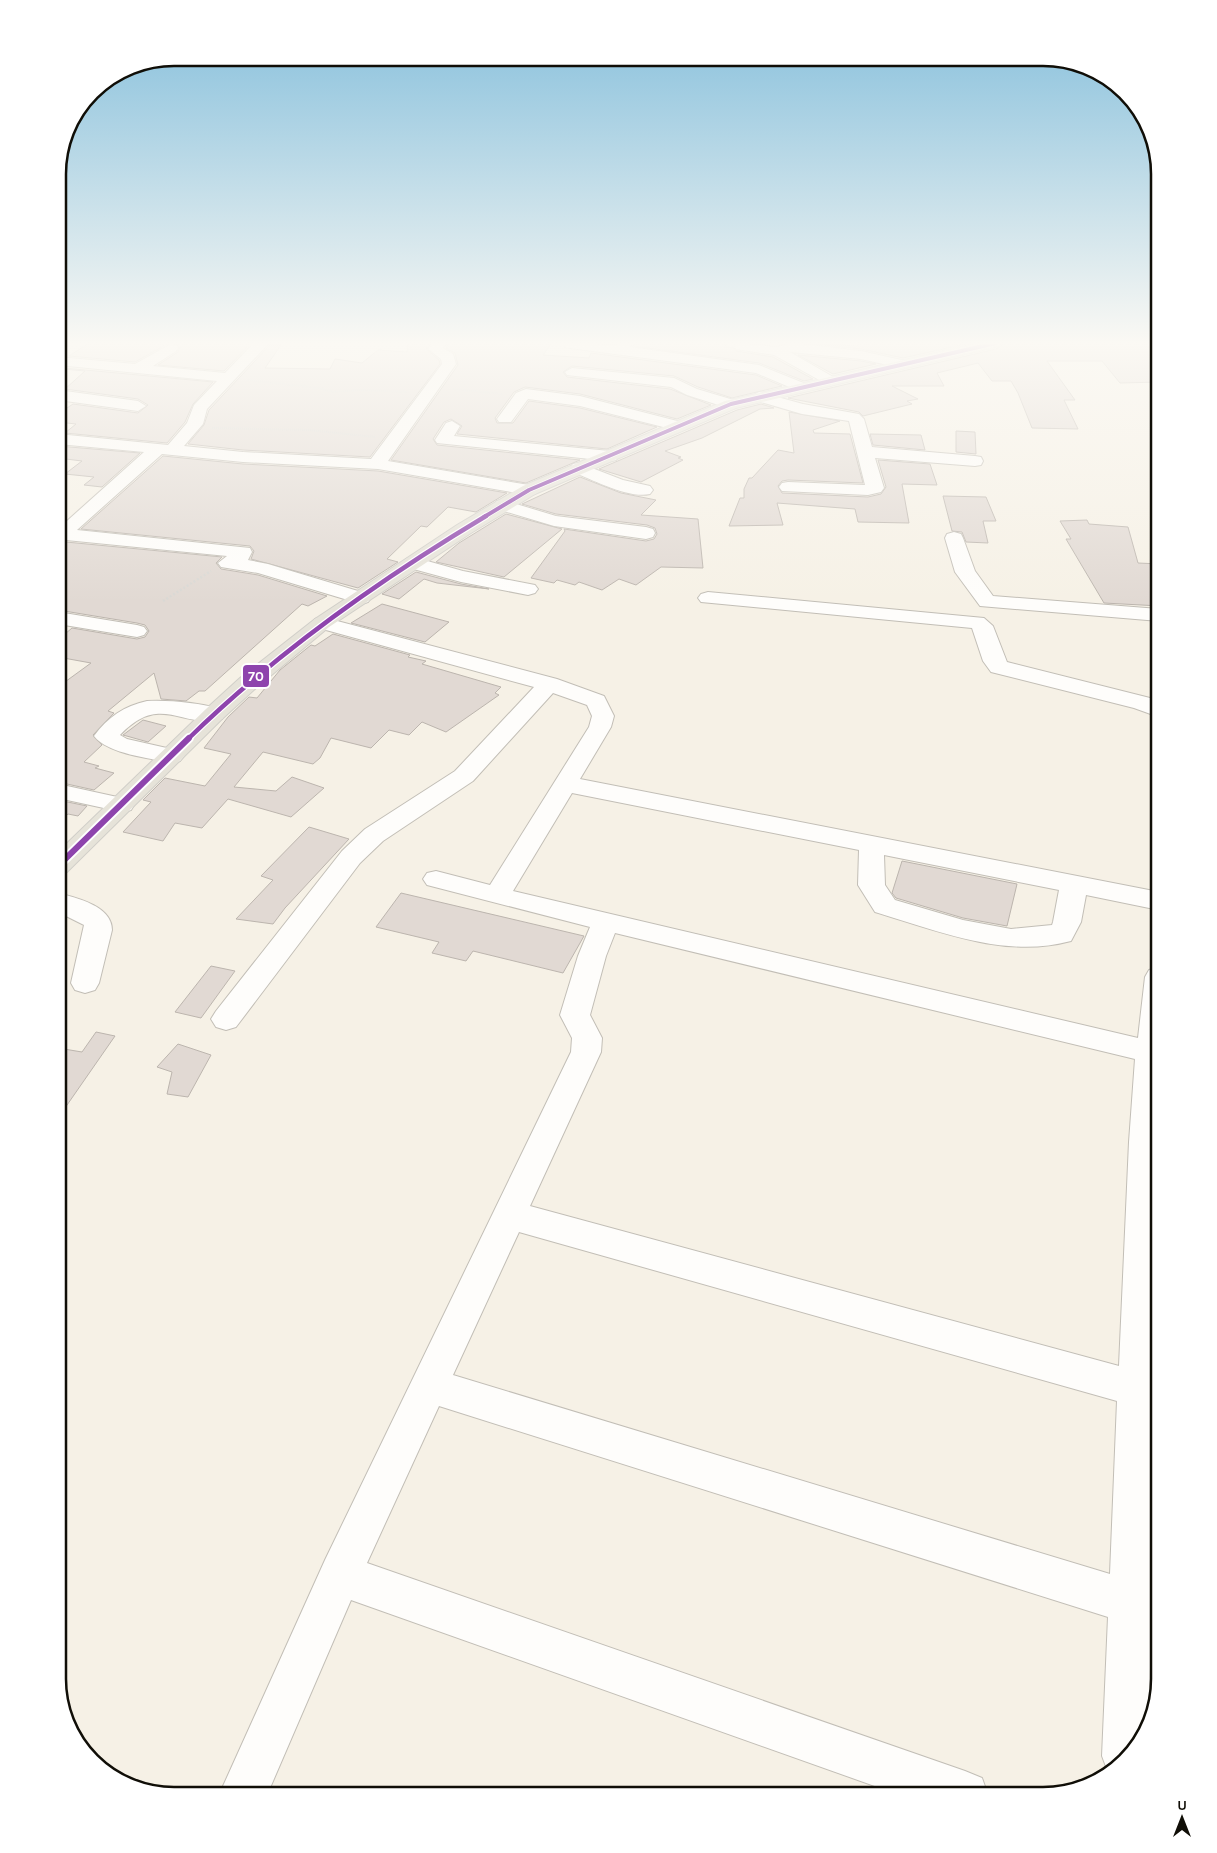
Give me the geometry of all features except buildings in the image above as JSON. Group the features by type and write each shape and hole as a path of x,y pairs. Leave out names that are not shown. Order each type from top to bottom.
{"main road":[{"path":"66,858 214,714 248,683 322,623 529,490 671,429"}],"street":[{"path":"66,529 189,429"},
{"path":"378,464 381,454 401,429"},
{"path":"450,429 443,440 610,456"},
{"path":"788,487 873,490 875,488 858,429"},
{"path":"66,440 164,450 378,464 529,490"},
{"path":"864,452 975,460"},
{"path":"579,468 618,484 644,490"},
{"path":"504,505 554,521 646,533"},
{"path":"66,536 243,552 242,556 228,563"},
{"path":"954,538 965,572 987,602 1151,614"},
{"path":"228,563 261,568 308,584 361,598"},
{"path":"413,563 461,576 528,589"},
{"path":"708,598 976,622 983,626 994,661 999,667 1151,707"},
{"path":"66,619 138,631"},
{"path":"322,623 549,684 596,701 604,716 600,727 496,896"},
{"path":"226,1019 351,857 374,835 464,776 549,684"},
{"path":"172,756 119,744 106,736 130,713 140,709 154,707 214,714"},
{"path":"566,784 1151,899"},
{"path":"66,793 122,805"},
{"path":"872,845 869,882 877,899 885,906 962,929 1011,938 1061,934 1068,923 1072,908 1073,884"},
{"path":"436,879 496,896 1151,1052"},
{"path":"66,905 98,921 98,930 85,983"},
{"path":"247,1787 340,1576 586,1052 588,1038 575,1015 592,956 606,922"},
{"path":"1125,1747 1146,1142 1151,1067"},
{"path":"510,1215 1137,1389"},
{"path":"430,1386 1130,1602"},
{"path":"340,1576 939,1787"}],"path":[{"path":"288,429 395,438"},
{"path":"163,601 228,563"}],"transit line":[{"name":"70","path":"66,858 214,714 248,683 322,623 464,529 529,490 671,429"}]}
